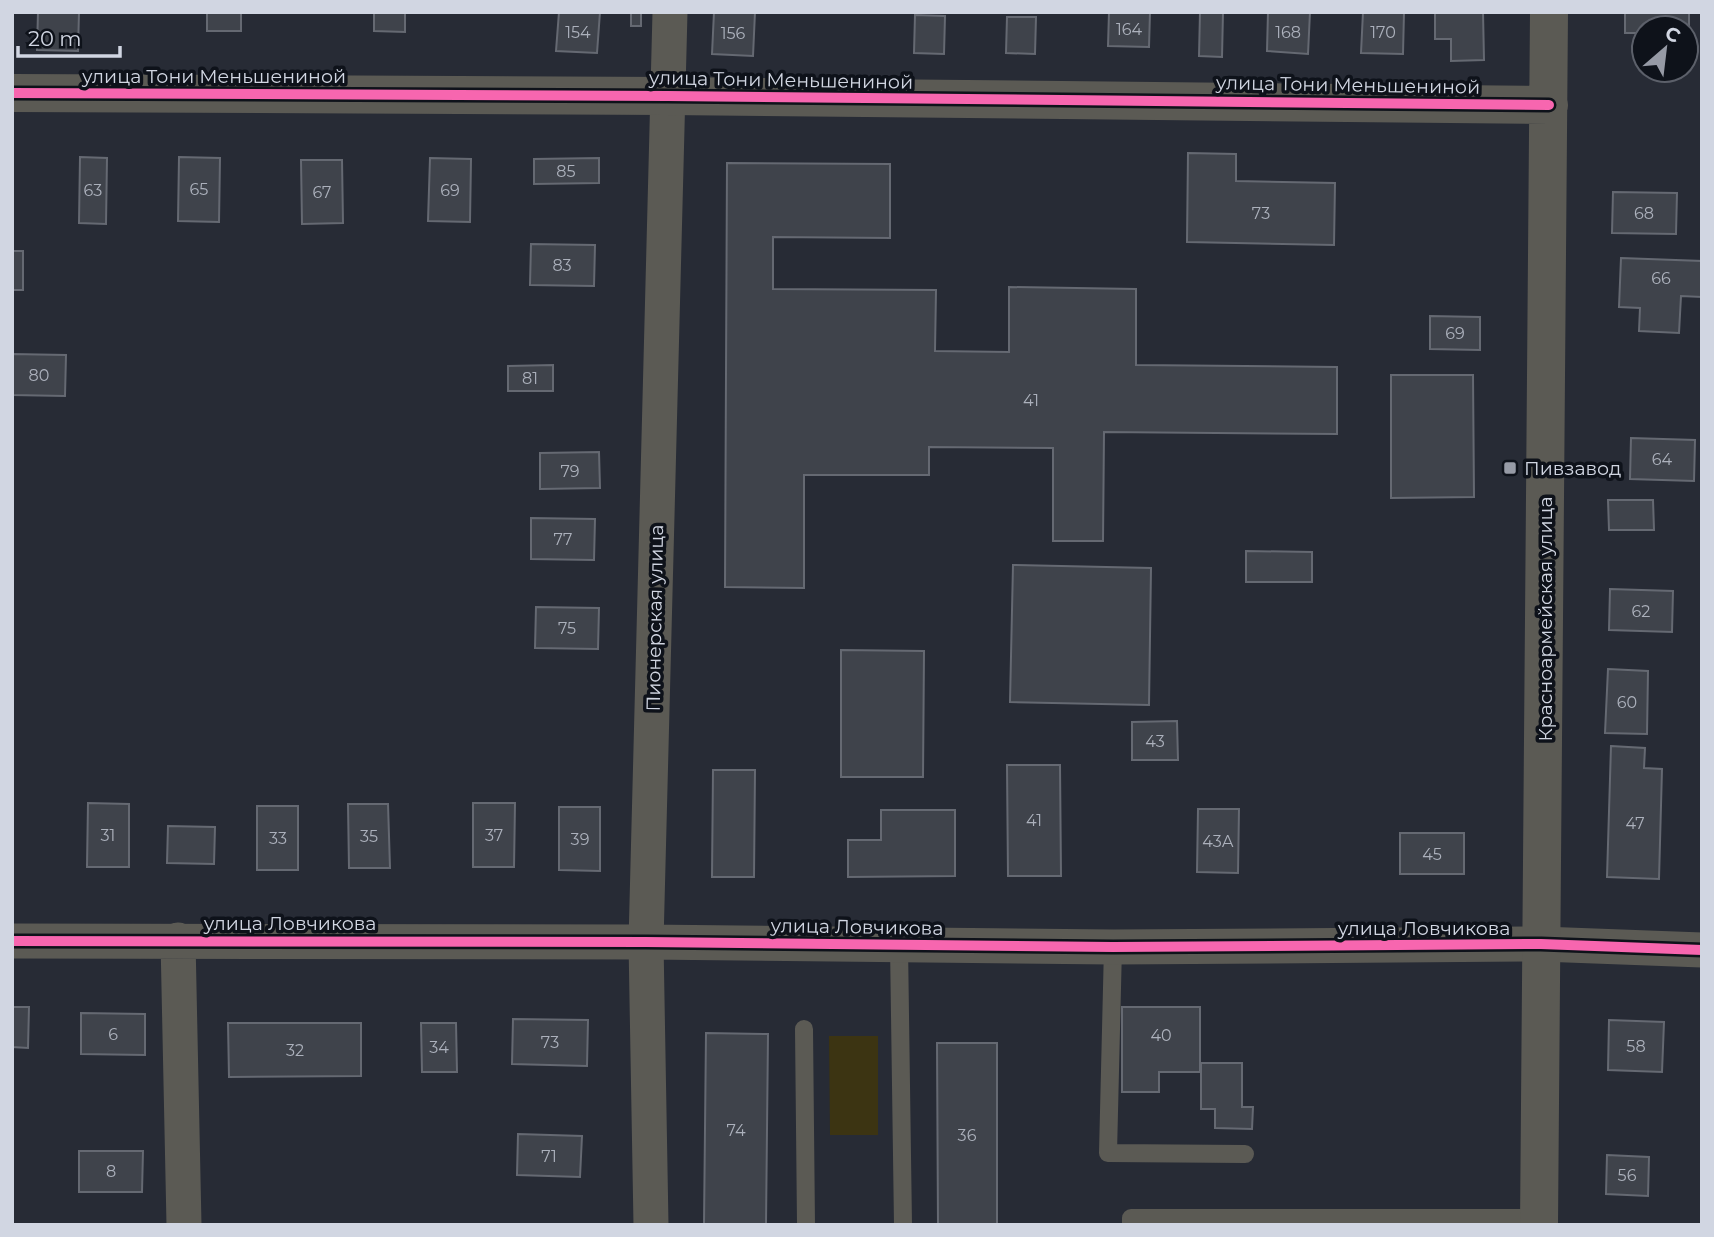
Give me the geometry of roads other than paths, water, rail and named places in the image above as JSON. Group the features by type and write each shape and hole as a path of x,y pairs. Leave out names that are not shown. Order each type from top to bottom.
{"street":[{"name":"Пионерская улица","path":"651,1225 646,942 670,12"},
{"name":"Красноармейская улица","path":"1539,1222 1549,12"},
{"name":"улица Тони Меньшениной","path":"12,93 668,96 1549,105"},
{"name":"улица Ловчикова","path":"178,940 184,1225"},
{"name":"улица Ловчикова","path":"12,941 646,942 1113,947 1541,944 1702,950"}],"lane":[{"path":"900,945 903,1225"},
{"path":"1113,947 1108,1153 1245,1154"},
{"path":"804,1029 806,1225"},
{"path":"1131,1225 1131,1218 1539,1222"}],"place":[{"name":"Пивзавод","path":"1510,468"}]}
